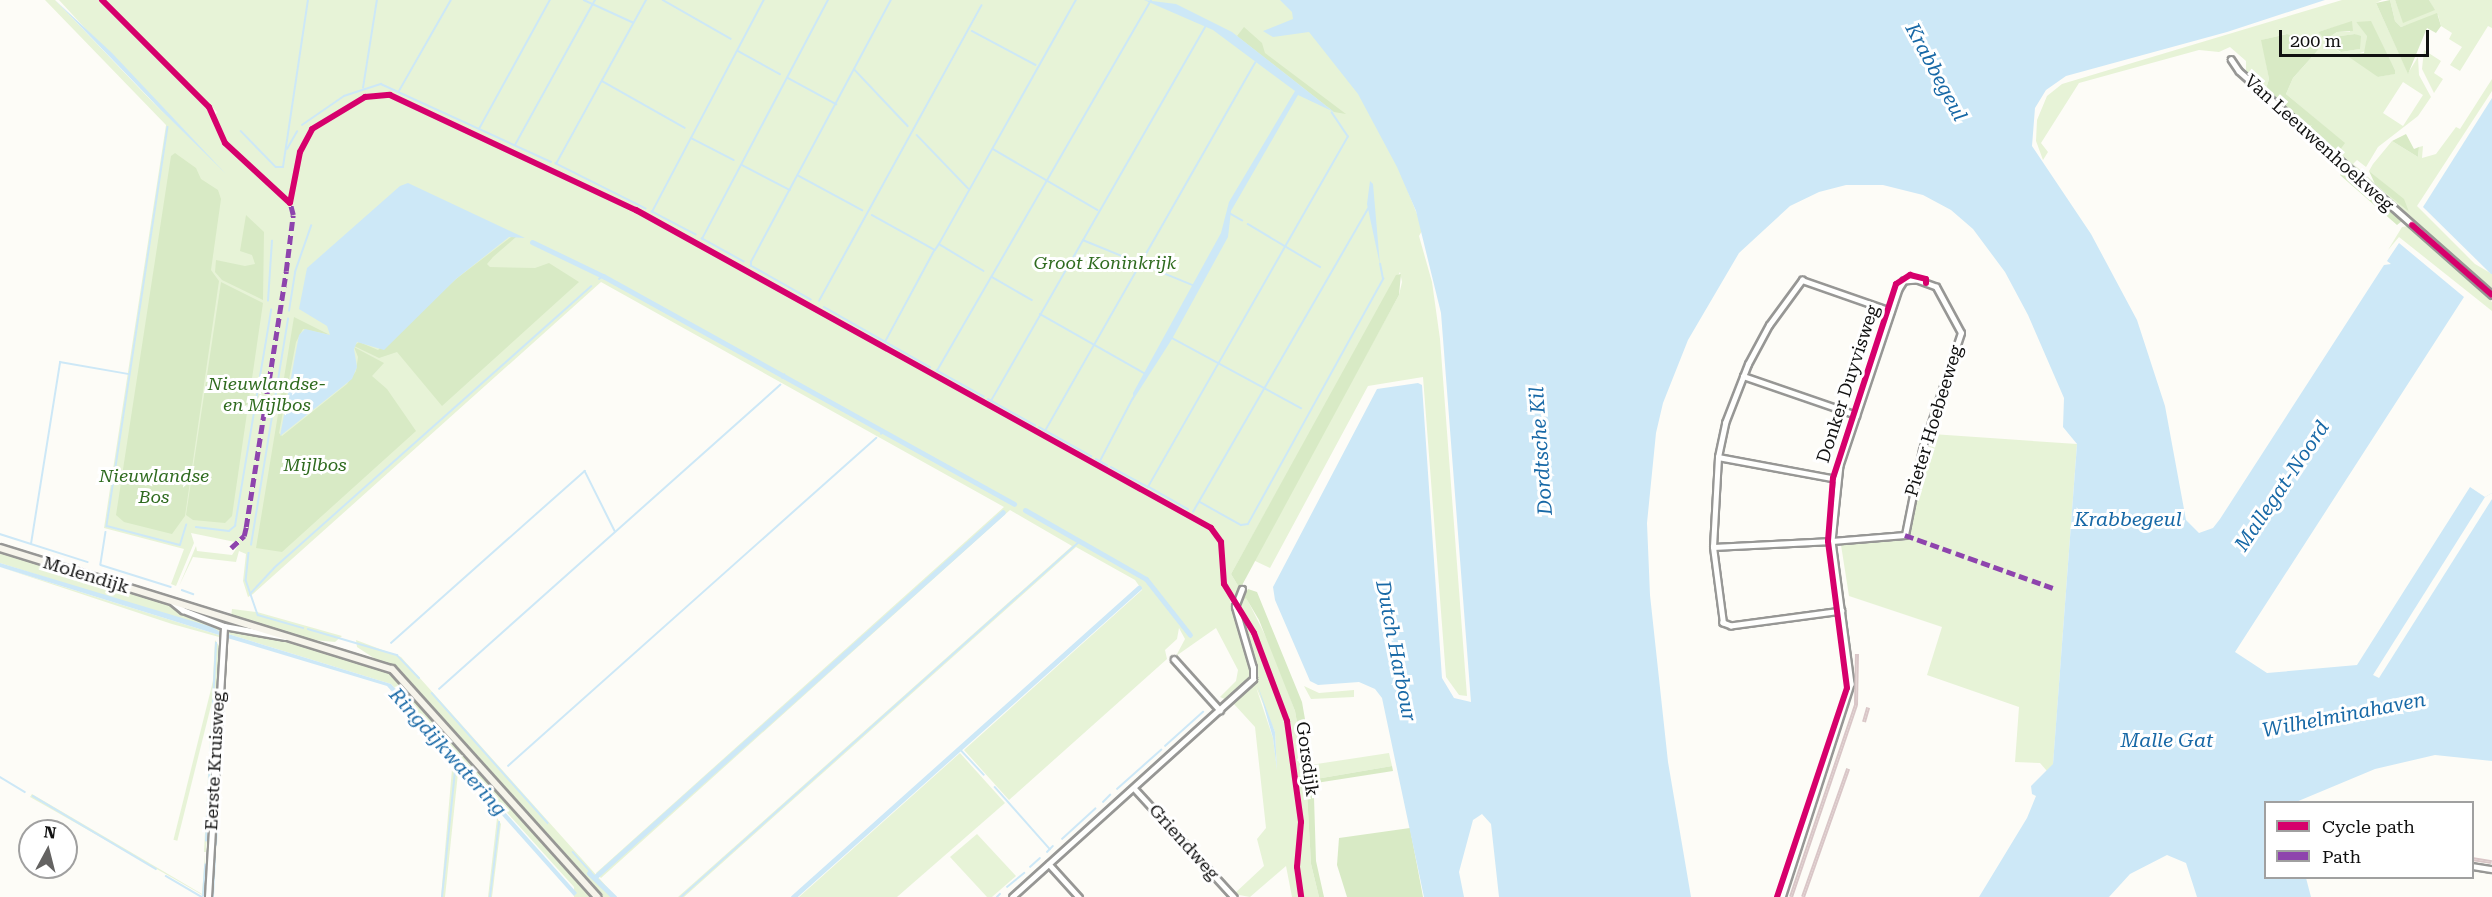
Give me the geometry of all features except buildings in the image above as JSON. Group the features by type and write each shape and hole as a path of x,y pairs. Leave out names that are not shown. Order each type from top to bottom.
{"street":[{"name":"Van Leeuwenhoekweg","path":"2232,59 2248,79 2492,295"},
{"path":"1842,610 1726,626 1721,618 1713,547 1718,457 1743,376 1769,325 1802,280 1891,311"},
{"name":"Donker Duyvisweg","path":"1782,897 1851,684 1832,541 1837,479 1891,311 1904,281 1926,283"},
{"name":"Pieter Hoebeeweg","path":"1832,541 1905,535 1922,450 1961,333 1939,289 1926,283"},
{"path":"1743,376 1856,415"},
{"path":"1718,457 1837,479"},
{"path":"1713,547 1832,541"},
{"name":"Molendijk","path":"0,548 397,672 597,897"},
{"name":"Griendweg","path":"1012,897 1220,710 1254,674 1235,607 1242,589"},
{"name":"Molendijk","path":"172,602 183,610 224,626 286,636"},
{"name":"Eerste Kruisweg","path":"208,897 224,626"},
{"path":"1174,659 1220,710"},
{"name":"Griendweg","path":"1134,788 1234,897"},
{"path":"1049,864 1079,897"},
{"path":"2474,866 2492,869"}],"green space":[{"name":"Groot Koninkrijk","path":"45,0 55,0 166,116 59,0 99,0 206,108 212,120 217,112 104,0 1286,0 1379,119 1423,229 1419,236 1432,282 1440,339 1467,696 1459,695 1446,677 1423,377 1368,386 1270,568 1253,560 1399,295 1402,282 1400,272 1231,574 1240,589 1235,596 1228,588 1231,606 1251,671 1248,681 1227,700 1220,697 1236,681 1238,670 1216,628 1176,656 1185,639 1179,628 1177,639 1165,650 1167,659 1009,800 964,750 1142,590 1135,580 1076,547 684,897 678,897 1072,546 1010,510 601,878 596,873 1004,507 601,282 253,594 248,597 243,581 246,554 239,551 236,562 193,557 179,586 196,546 197,551 232,555 240,543 191,533 194,543 176,586 171,584 184,549 104,528 166,125"},
{"path":"2342,0 2382,0 2376,3 2408,73 2418,57 2419,75 2431,97 2418,116 2378,147 2366,167 2357,160 2353,164 2363,172 2354,170 2337,154 2344,143 2286,94 2293,78 2319,49 2286,34 2262,40 2269,79 2265,92 2246,75 2246,61 2230,47 2219,52 2199,50 2079,83 2041,143 2048,152 2043,160 2036,141 2037,120 2047,96 2062,84","holes":["2352,22 2350,32 2337,32 2325,40 2318,32","2356,22 2361,22 2381,43 2395,70 2393,74 2378,77 2360,53 2366,51 2367,35","2356,34 2360,49 2340,52 2328,44 2340,36","2403,82 2423,95 2403,126 2383,113"]},
{"path":"2390,0 2395,0 2400,13 2434,10 2429,0 2492,0 2492,28 2488,26 2460,71 2450,65 2462,47 2449,39 2452,33 2441,26 2438,15 2401,27 2395,21"},
{"path":"2390,0 2395,21 2401,27 2437,13 2441,26 2436,33 2427,28 2408,74 2376,3"},
{"path":"2395,0 2429,0 2435,10 2403,23"},
{"path":"2352,21 2353,31 2337,32 2325,40 2318,32"},
{"path":"2371,21 2395,74 2378,77 2346,55 2364,53 2367,36 2356,22"},
{"path":"1244,27 1262,43 1265,53 1346,114 1334,112 1237,36"},
{"path":"2287,34 2319,49 2293,78 2286,94 2345,143 2337,154 2265,92 2269,79 2261,40"},
{"path":"2355,34 2361,36 2360,49 2341,52 2328,44 2340,36"},
{"path":"2424,50 2441,61 2434,73 2443,79 2434,93 2422,69"},
{"path":"2492,79 2492,91 2417,206 2475,264 2492,274 2492,288 2372,186 2367,176 2409,212 2399,196 2369,171 2373,164 2392,141 2418,157 2419,147 2423,146 2422,158 2436,154 2456,127 2460,129"},
{"path":"2406,134 2414,149 2419,147 2418,157 2392,141"},
{"name":"Nieuwlandse Bos","path":"175,153 196,168 201,179 218,190 221,199 211,270 219,281 185,516 172,534 124,522 116,515 171,156"},
{"path":"2345,169 2402,221 2397,225 2340,175"},
{"path":"2369,171 2404,199 2409,212 2375,184"},
{"path":"246,215 264,232 263,300 222,280 215,272 216,260 245,266 255,264 252,255 240,251"},
{"path":"2408,226 2492,302 2492,311 2399,237 2388,250 2402,227"},
{"path":"511,237 516,237 493,257 487,264 490,267 535,268 549,263 579,282 442,406 397,352 379,358 354,346 359,342 378,350 456,279"},
{"path":"1401,274 1399,295 1240,589 1231,574 1396,275"},
{"name":"Nieuwlandse Bos","path":"221,282 263,303 232,516 225,523 193,520 186,515"},
{"name":"Mijlbos","path":"294,317 330,335 303,329 296,342 279,433 282,436 347,384 356,371 358,357 354,347 384,363 372,376 387,389 416,431 282,552 256,548"},
{"path":"1932,434 2077,444 2053,765 2047,771 2040,763 2015,762 2019,707 1927,675 1942,627 1849,596 1841,545 1908,540"},
{"path":"0,551 169,603 216,624 220,632 0,563"},
{"path":"0,567 219,635 219,637 172,624"},
{"path":"1248,589 1257,592 1302,702 1313,765 1316,861 1324,897 1319,897 1311,864 1306,775 1295,711 1259,620 1246,598 1240,603"},
{"path":"1246,597 1272,649 1295,711 1306,775 1311,864 1319,897 1302,897 1299,879 1303,821 1291,724 1240,603"},
{"path":"1238,606 1278,694 1288,727 1300,818 1296,875 1299,897 1292,897 1286,866 1250,897 1234,894 1264,866 1257,839 1266,828 1255,727 1233,703 1255,681 1257,673","holes":["1256,687 1275,732 1277,770 1273,738"]},
{"path":"232,609 257,612 342,636 335,642 302,639 231,617"},
{"path":"232,629 295,642 394,673 595,897 574,897 574,887 391,684 225,633"},
{"path":"224,637 228,638 177,841 173,840"},
{"path":"215,640 219,646 206,852 204,852"},
{"path":"356,640 401,657 616,897 600,897 406,679 357,647"},
{"path":"1304,686 1319,693 1354,690 1354,697 1311,699"},
{"path":"960,753 1005,803 897,897 799,897"},
{"path":"1389,753 1392,766 1316,779 1312,784 1310,765"},
{"path":"1392,766 1393,771 1316,783 1316,779"},
{"path":"452,769 458,773 445,897 441,897"},
{"path":"32,794 74,819 69,819 30,797"},
{"path":"497,818 501,824 492,897 488,897"},
{"path":"78,821 202,894 205,854 206,897 78,824"},
{"path":"1410,828 1423,897 1347,897 1337,865 1339,838"},
{"path":"977,834 1016,876 992,897 987,897 950,857"}],"water":[{"path":"55,0 112,53 226,174 161,110"},
{"path":"1144,0 1176,4 1232,32 1334,112 1298,95 1231,211 1228,237 1172,339 1133,400 1133,393 1221,233 1229,202 1295,91 1213,30"},
{"path":"1280,0 2325,0 2227,32 2066,76 2046,90 2035,108 2032,146 2091,234 2137,320 2165,406 2186,520 2199,533 2213,528 2220,519 2384,265 2391,264 2387,261 2399,243 2464,297 2235,652 2267,673 2357,665 2470,487 2485,497 2492,493 2492,761 2435,755 2375,769 2298,801 2264,801 2264,879 2306,879 2311,897 2197,897 2186,863 2167,855 2130,874 2109,897 1979,897 2027,818 2036,796 2032,794 2031,786 2053,764 2077,444 2063,427 2064,398 2028,315 2005,272 1973,229 1951,210 1923,195 1883,185 1846,185 1819,192 1790,206 1739,253 1688,340 1663,403 1656,433 1647,523 1650,595 1668,762 1691,897 1499,897 1491,824 1482,814 1473,820 1459,872 1464,897 1424,897 1382,698 1375,689 1359,682 1318,685 1310,681 1275,600 1273,587 1377,389 1418,383 1422,385 1442,678 1454,698 1471,702 1441,313 1416,211 1397,167 1358,94 1309,32 1273,37 1263,31 1293,19 1292,12"},
{"path":"2492,98 2492,274 2491,274 2423,207"},
{"path":"1370,181 1373,184 1380,265 1367,204"},
{"path":"408,183 525,238 509,237 456,279 384,350 357,342 354,349 357,367 352,379 280,436 299,335 305,329 330,335 327,326 299,309 307,268 400,186"},
{"path":"0,563 212,627 220,632 219,635 0,567"},
{"name":"Ringdijkwatering","path":"225,633 391,684 577,893 574,896 387,686 224,637"},
{"path":"1258,686 1275,732 1277,770 1273,738"}],"pier":[{"path":"2492,493 2492,499 2379,678 2373,675 2485,497"}],"waterway":[{"path":"241,131 276,167 283,167 308,0"},
{"path":"363,88 377,0"},
{"path":"399,91 451,0"},
{"path":"479,129 550,0"},
{"path":"584,0 632,22"},
{"path":"515,145 595,0"},
{"path":"646,0 556,164 646,209"},
{"path":"663,0 731,39"},
{"path":"696,235 652,212 764,0"},
{"path":"744,262 702,239 828,0"},
{"path":"811,300 751,266 751,262 891,0"},
{"path":"939,244 1076,0"},
{"path":"984,397 937,371 1151,0"},
{"path":"819,301 981,6"},
{"path":"991,401 1205,27"},
{"path":"972,31 1036,65"},
{"path":"738,51 780,74"},
{"path":"1045,431 1255,63"},
{"path":"855,70 908,126"},
{"path":"788,78 836,104"},
{"path":"602,81 685,128"},
{"path":"302,125 344,96 381,84 551,162"},
{"path":"1111,467 1148,487 1348,137 1332,113"},
{"path":"168,127 107,526 180,545 186,525"},
{"path":"287,149 297,132"},
{"path":"917,135 968,188"},
{"path":"691,138 734,160"},
{"path":"993,149 1098,210"},
{"path":"742,165 790,190"},
{"path":"799,176 862,210"},
{"path":"1193,512 1370,205"},
{"path":"1231,214 1242,220"},
{"path":"872,215 935,250 939,244 984,271"},
{"path":"1248,224 1320,267"},
{"path":"289,311 295,272 311,226"},
{"path":"1083,240 1195,286"},
{"path":"268,301 272,241"},
{"path":"532,242 603,276 1014,504"},
{"path":"885,342 934,251"},
{"path":"1200,502 1241,525 1248,524 1383,279 1380,264"},
{"path":"599,279 603,276"},
{"path":"992,277 1032,300"},
{"path":"250,594 274,568 591,287"},
{"path":"824,307 930,367"},
{"path":"196,527 229,531 235,526 271,310"},
{"path":"1040,314 1146,374"},
{"path":"251,545 288,319"},
{"path":"1172,338 1301,408"},
{"path":"31,544 60,362 129,374"},
{"path":"439,689 780,385"},
{"path":"1100,461 1133,398"},
{"path":"988,399 1035,425"},
{"path":"1039,427 1091,456"},
{"path":"881,434 883,430"},
{"path":"508,766 876,438"},
{"path":"1096,459 1107,465"},
{"path":"391,643 585,471 615,531"},
{"path":"1149,487 1188,509"},
{"path":"1025,510 1146,579 1190,635"},
{"path":"595,877 1003,512"},
{"path":"106,532 101,565 171,587"},
{"path":"0,534 88,562"},
{"path":"681,897 1080,541"},
{"path":"249,553 246,580 258,615 303,628"},
{"path":"793,897 1139,588"},
{"path":"182,590 193,594"},
{"path":"308,629 397,655 419,678"},
{"path":"206,841 216,643"},
{"path":"216,845 225,658"},
{"path":"432,693 548,823"},
{"path":"1165,746 1203,712"},
{"path":"960,749 984,775"},
{"path":"1117,789 1161,750"},
{"name":"Ringdijkwatering","path":"442,897 455,771"},
{"path":"0,777 25,792"},
{"path":"995,787 1050,849"},
{"path":"1103,802 1110,795"},
{"path":"33,796 156,869"},
{"path":"1062,839 1095,809"},
{"name":"Ringdijkwatering","path":"490,897 499,823"},
{"path":"1047,852 1053,846"},
{"path":"573,852 591,872"},
{"path":"213,897 215,857"},
{"path":"1030,867 1040,858"},
{"path":"203,896 205,865"},
{"path":"589,873 614,897"},
{"path":"1007,887 1024,873"},
{"path":"166,876 202,897"},
{"path":"997,897 1000,894"}],"railway":[{"path":"1791,897 1856,705 1857,654"},
{"path":"1864,722 1868,708"},
{"path":"1803,897 1848,769"},
{"path":"2474,859 2492,862"}],"marked path":[{"path":"231,548 244,536 246,527 286,271 293,215 290,203"},
{"path":"1905,535 2053,588"}],"cycle path":[{"name":"Gorsdijk","path":"102,0 209,107 225,143 290,203 300,152 312,129 365,97 390,95 636,210 1211,528 1221,542 1224,584 1254,633 1287,721 1301,822 1297,867 1301,897"},
{"path":"2412,225 2492,295"},
{"path":"1777,897 1847,688 1828,541 1833,478 1896,284 1910,275 1926,279 1926,283"}],"water label":[{"name":"Krabbegeul","path":"1936,72"},
{"name":"Dordtsche Kil","path":"1541,451"},
{"name":"Mallegat-Noord","path":"2282,486"},
{"name":"Krabbegeul","path":"2128,519"},
{"name":"Dutch Harbour","path":"1396,651"},
{"name":"Wilhelminahaven","path":"2344,715"},
{"name":"Malle Gat","path":"2167,740"}],"park label":[{"name":"Nieuwlandse- en Mijlbos","path":"267,395"}]}
